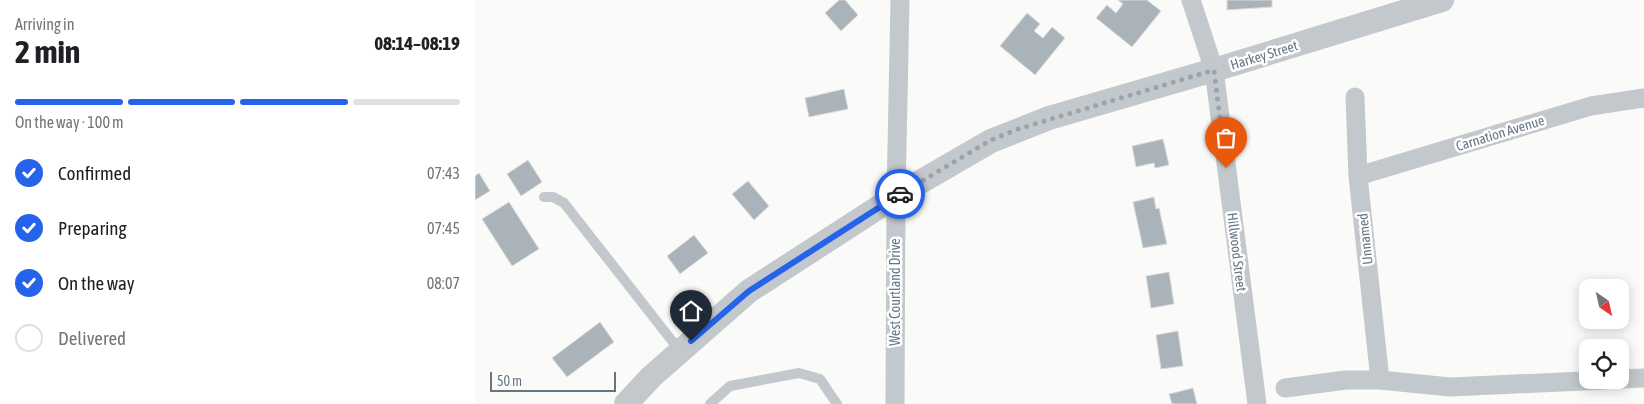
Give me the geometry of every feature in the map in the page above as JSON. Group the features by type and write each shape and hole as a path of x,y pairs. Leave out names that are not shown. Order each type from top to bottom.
{"street":[{"name":"West Courtland Drive","path":"895,404 896,196 900,0"},
{"name":"Hillwood Street","path":"1191,0 1214,70 1257,404"},
{"name":"Harkey Street","path":"626,404 680,351 749,291 896,196 991,140 1018,129 1442,0"},
{"name":"Unnamed","path":"1355,97 1359,176 1380,380"},
{"name":"Carnation Avenue","path":"1359,176 1583,108 1644,98"},
{"path":"1629,379 1644,378"},
{"path":"1285,388 1346,380 1380,380 1450,387 1579,381"}],"lane":[{"path":"544,197 553,197 564,202 680,351"},
{"path":"709,404 729,386 799,373 820,379 837,404"}],"building":[{"path":"839,0 845,0 858,15 841,31 825,13"},
{"path":"1118,0 1147,0 1161,11 1132,47 1096,18 1107,5 1116,13 1123,4"},
{"path":"1227,0 1272,0 1272,7 1227,10"},
{"path":"1027,13 1040,24 1034,31 1043,38 1052,27 1065,38 1035,75 1000,46"},
{"path":"844,89 848,109 809,117 805,98"},
{"path":"1163,139 1169,165 1155,168 1154,163 1136,167 1132,146"},
{"path":"528,160 542,182 521,196 507,174"},
{"path":"479,173 490,191 475,200 475,176"},
{"path":"748,181 769,206 754,220 732,194"},
{"path":"1154,197 1156,209 1159,208 1167,244 1143,248 1133,202"},
{"path":"509,202 539,249 512,266 482,219"},
{"path":"694,235 708,253 680,274 667,256"},
{"path":"1169,272 1174,304 1151,308 1146,276"},
{"path":"600,322 614,342 567,377 552,358"},
{"path":"1178,331 1183,366 1161,369 1156,335"},
{"path":"1193,388 1197,404 1172,404 1169,394"}],"way so far":[{"path":"900,194 991,140 1018,129 1049,118 1214,70 1226,168"}],"route":[{"path":"691,341 749,291 900,194"}]}
